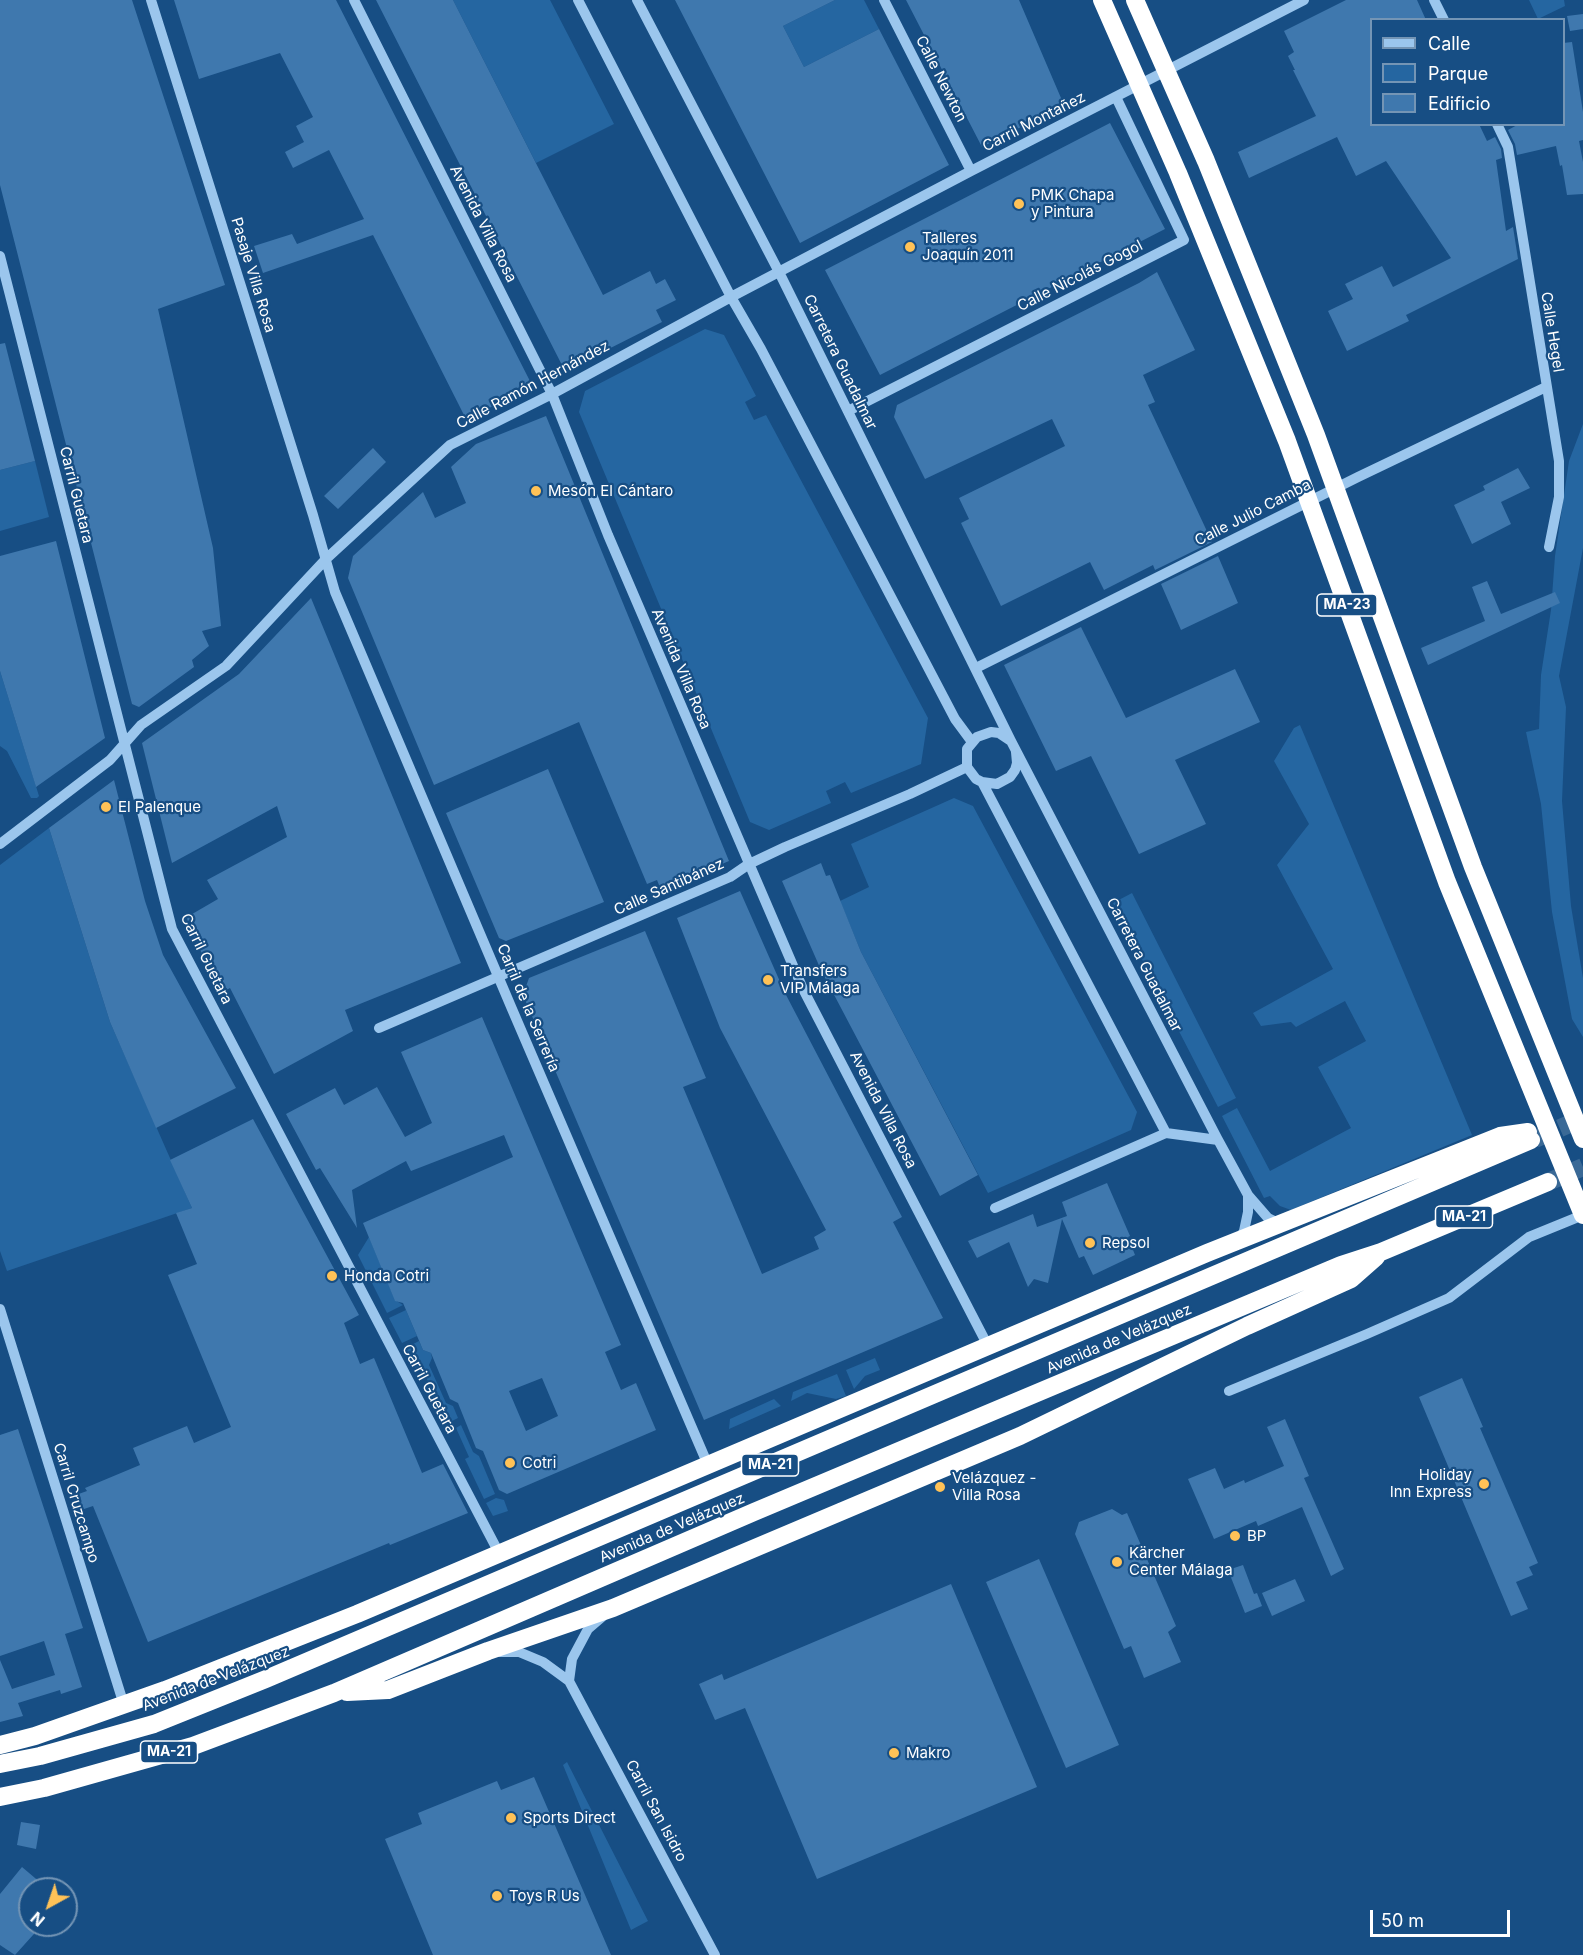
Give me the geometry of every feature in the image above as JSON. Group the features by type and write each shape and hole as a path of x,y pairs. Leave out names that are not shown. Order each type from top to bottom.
{"highway":[{"name":"MA-23","path":"1102,0 1178,173 1287,441 1447,882 1583,1215"},
{"name":"MA-23","path":"1135,0 1206,161 1316,435 1473,867 1583,1139"},
{"name":"Avenida de Velázquez","path":"0,1764 40,1756 154,1724 266,1679 1529,1136 1500,1136 1281,1225"},
{"name":"Avenida de Velázquez","path":"0,1797 44,1788 192,1746 334,1693 1167,1338 1548,1182"},
{"path":"0,1745 35,1736 124,1705 357,1614 1207,1253 1281,1225"},
{"path":"334,1693 388,1690 488,1651 613,1608 1020,1436 1247,1326 1351,1279 1381,1252"}],"street":[{"name":"Pasaje Villa Rosa","path":"151,0 326,559"},
{"name":"Avenida Villa Rosa","path":"354,0 552,394 608,535 803,989 988,1346"},
{"path":"578,0 731,297 761,349 955,719 972,742"},
{"name":"Carretera Guadalmar","path":"637,0 779,272 1013,745 1218,1140 1248,1195 1268,1218 1281,1225"},
{"name":"Calle Newton","path":"884,0 971,171"},
{"name":"Carril Montañez","path":"779,272 1304,0"},
{"path":"1434,0 1443,18"},
{"name":"Calle Nicolás Gogol","path":"848,411 1184,240 1116,97"},
{"name":"Calle Hegel","path":"1498,126 1508,147 1559,460 1559,497 1549,547"},
{"name":"Carril Guetara","path":"0,256 171,929 499,1553"},
{"name":"Calle Ramón Hernández","path":"0,843 110,760 141,725 226,666 326,559 450,445 552,394 779,272"},
{"name":"Calle Julio Camba","path":"975,668 1369,472 1546,387"},
{"name":"Carril de la Serrería","path":"326,559 336,592 708,1465"},
{"path":"999,733 1013,745 1017,763 1010,777 997,784 982,782 967,766 968,749 972,742 984,734 999,733"},
{"name":"Calle Santibánez","path":"380,1029 730,877 749,864 910,794 967,766"},
{"path":"982,782 1166,1133"},
{"path":"995,1208 1166,1133 1218,1140"},
{"path":"1238,1242 1244,1231 1248,1212 1248,1195"},
{"path":"1229,1391 1449,1298 1529,1237 1583,1215"},
{"name":"Carril Cruzcampo","path":"0,1310 124,1705"},
{"path":"488,1651 519,1652 543,1662 569,1681 572,1659 588,1629 613,1608"},
{"name":"Carril San Isidro","path":"569,1681 715,1955"}],"green space":[{"path":"453,0 550,0 614,124 536,163"},
{"path":"835,0 864,0 879,29 804,67 783,26"},
{"path":"1529,0 1564,0 1565,6 1538,18"},
{"path":"705,329 724,335 756,396 745,402 754,420 766,415 928,718 921,764 851,793 845,782 826,791 831,803 769,830 750,822 579,412 585,391"},
{"path":"1583,424 1583,548 1559,676 1566,707 1562,801 1571,906 1583,978 1583,1037 1572,1019 1552,912 1541,804 1526,732 1539,729 1541,675 1551,610 1555,556 1569,461"},
{"path":"35,461 49,517 0,531 0,470"},
{"path":"0,671 39,796 37,798 31,798 7,751 0,746"},
{"path":"1300,725 1472,1135 1291,1210 1280,1206 1270,1196 1264,1198 1222,1116 1237,1108 1270,1171 1351,1128 1318,1067 1366,1041 1345,1001 1296,1027 1291,1022 1261,1026 1253,1013 1333,969 1277,865 1309,824 1274,761 1294,728"},
{"path":"954,798 973,806 1137,1112 1131,1130 988,1193 861,952 840,901 869,887 851,844"},
{"path":"49,828 110,1022 192,1208 7,1271 0,1251 0,865"},
{"path":"1132,893 1236,1098 1218,1107 1113,903"},
{"path":"369,1237 395,1300 403,1305 387,1313 358,1255"},
{"path":"406,1310 417,1336 402,1343 389,1318"},
{"path":"419,1341 423,1350 431,1353 432,1358 429,1365 446,1403 453,1406 458,1418 452,1421 441,1400 437,1402 422,1368 416,1370 405,1348"},
{"path":"875,1358 880,1370 865,1376 854,1389 846,1370"},
{"path":"837,1374 846,1396 836,1399 807,1393 791,1401 793,1392"},
{"path":"774,1399 781,1406 729,1429 730,1419"},
{"path":"461,1425 473,1452 479,1456 495,1494 484,1499 465,1459 469,1457 456,1428"},
{"path":"496,1498 504,1500 508,1511 493,1516 486,1503"},
{"path":"567,1762 648,1921 631,1930 563,1765"}],"building":[{"path":"0,0 132,0 225,285 158,309 213,548 221,626 202,631 209,646 192,660 194,667 139,707 132,704 0,185"},
{"path":"174,0 336,0 533,387 466,419 373,235 263,273 254,246 292,234 297,244 364,219 329,150 293,168 285,152 304,142 296,126 313,117 280,53 199,79"},
{"path":"376,0 453,0 603,295 650,271 656,284 665,279 676,300 656,310 662,322 565,371"},
{"path":"675,0 835,0 783,26 804,67 879,29 949,165 800,243"},
{"path":"906,0 1019,0 1064,105 982,147"},
{"path":"1346,0 1417,0 1425,18 1370,18 1370,126 1480,126 1487,141 1495,137 1501,149 1502,158 1496,160 1506,231 1513,227 1518,259 1406,315 1409,321 1347,351 1328,311 1353,299 1345,284 1382,266 1393,287 1451,258 1386,161 1356,176 1337,137 1249,178 1238,152 1316,116 1293,70 1295,70 1288,56 1294,52 1284,31"},
{"path":"1583,14 1583,29 1570,31 1567,16"},
{"path":"1572,42 1583,112 1583,140 1579,141 1583,162 1583,194 1567,195 1556,146 1517,155 1515,144 1508,130 1515,126 1565,126 1565,43"},
{"path":"1110,123 1165,229 880,375 825,270"},
{"path":"1157,272 1195,350 1143,375 1155,402 1148,405 1212,542 1155,570 1153,565 1104,590 1090,562 1001,606 961,523 969,519 959,498 1065,446 1052,419 925,479 894,417 897,405"},
{"path":"5,343 35,461 0,470 0,344"},
{"path":"546,416 729,861 661,890 657,880 647,884 579,722 434,785 348,578 353,556 423,492 435,518 466,503 451,467 476,444"},
{"path":"373,448 386,462 338,509 324,496"},
{"path":"1518,468 1530,488 1501,502 1511,524 1472,544 1454,505 1485,490 1483,486"},
{"path":"56,541 105,738 36,787 0,671 0,556"},
{"path":"1218,556 1238,603 1181,630 1161,584"},
{"path":"1487,581 1501,614 1555,592 1560,603 1428,665 1421,648 1485,621 1472,587"},
{"path":"311,598 461,963 345,1010 353,1031 274,1074 230,988 221,993 188,925 187,917 218,899 207,880 287,837 277,806 172,863 142,743 239,674"},
{"path":"1081,627 1126,718 1235,669 1260,722 1175,760 1206,824 1139,854 1091,756 1056,771 1004,665"},
{"path":"548,769 604,902 506,941 499,938 446,813"},
{"path":"114,780 145,901 163,955 236,1088 156,1128 110,1022 49,828"},
{"path":"821,863 826,876 830,875 861,952 978,1175 940,1196 821,970 782,881"},
{"path":"740,891 785,993 902,1217 893,1222 943,1318 704,1420 523,995 529,978 645,931 706,1078 683,1087 762,1274 819,1249 814,1237 826,1230 720,1028 677,918"},
{"path":"482,1017 621,1345 605,1352 621,1390 636,1383 656,1430 507,1494 499,1490 483,1451 476,1448 458,1403 450,1399 431,1353 423,1350 403,1303 395,1301 363,1223 513,1157 504,1135 411,1171 406,1161 352,1190 357,1228 320,1168 316,1170 286,1114 335,1088 344,1105 377,1087 405,1137 432,1123 401,1052","holes":["542,1378 558,1416 526,1431 509,1391"]},
{"path":"253,1119 359,1315 344,1323 360,1364 374,1358 422,1473 443,1464 468,1513 148,1642 93,1506 78,1511 73,1496 87,1491 85,1488 140,1465 133,1448 187,1426 194,1443 231,1427 168,1275 197,1264 176,1213 192,1208 170,1160"},
{"path":"1107,1183 1130,1236 1128,1237 1135,1255 1093,1275 1084,1256 1079,1258 1062,1219 1048,1283 1034,1279 1028,1287 1009,1242 977,1258 968,1241 1033,1214 1037,1227 1067,1216 1062,1202"},
{"name":"Holiday Inn Express","path":"1462,1378 1483,1427 1480,1428 1538,1563 1529,1567 1533,1575 1516,1582 1528,1609 1511,1616 1419,1397"},
{"path":"1285,1419 1309,1476 1304,1478 1344,1569 1331,1576 1302,1507 1258,1526 1256,1521 1214,1539 1188,1479 1215,1468 1224,1489 1244,1480 1245,1483 1284,1466 1267,1427"},
{"path":"18,1429 83,1628 65,1634 82,1687 61,1694 60,1690 18,1703 23,1716 0,1722 0,1660 12,1689 55,1675 44,1641 0,1656 0,1435"},
{"path":"1112,1509 1122,1515 1127,1513 1176,1626 1168,1632 1181,1662 1144,1678 1131,1646 1124,1649 1075,1534 1079,1522"},
{"path":"1039,1559 1119,1745 1066,1768 986,1582"},
{"path":"1243,1565 1254,1594 1257,1593 1262,1606 1245,1613 1228,1570"},
{"path":"1295,1579 1305,1601 1272,1616 1262,1593"},
{"name":"Makro","path":"951,1584 1037,1787 817,1879 745,1708 715,1720 699,1684 722,1674 724,1680"},
{"name":"Toys R Us","path":"534,1777 611,1955 433,1955 385,1839 422,1824 418,1813 497,1781 501,1790"},
{"path":"21,1822 40,1825 36,1849 17,1845"},
{"path":"22,1867 34,1877 18,1877 18,1937 31,1937 15,1955 0,1945 0,1894"}],"tunnel":[{"path":"1535,1139 1583,1118"},
{"path":"1548,1182 1583,1167"}],"place":[{"name":"PMK Chapa y Pintura","path":"1019,204"},
{"name":"Talleres Joaquín 2011","path":"910,247"},
{"name":"Mesón El Cántaro","path":"536,491"},
{"name":"El Palenque","path":"106,807"},
{"name":"Transfers VIP Málaga","path":"768,980"},
{"name":"Repsol","path":"1090,1243"},
{"name":"Honda Cotri","path":"332,1276"},
{"name":"Cotri","path":"510,1463"},
{"name":"Holiday Inn Express","path":"1484,1484"},
{"name":"Velázquez - Villa Rosa","path":"940,1487"},
{"name":"BP","path":"1235,1536"},
{"name":"Kärcher Center Málaga","path":"1117,1562"},
{"name":"Makro","path":"894,1753"},
{"name":"Sports Direct","path":"511,1818"},
{"name":"Toys R Us","path":"497,1896"}]}
